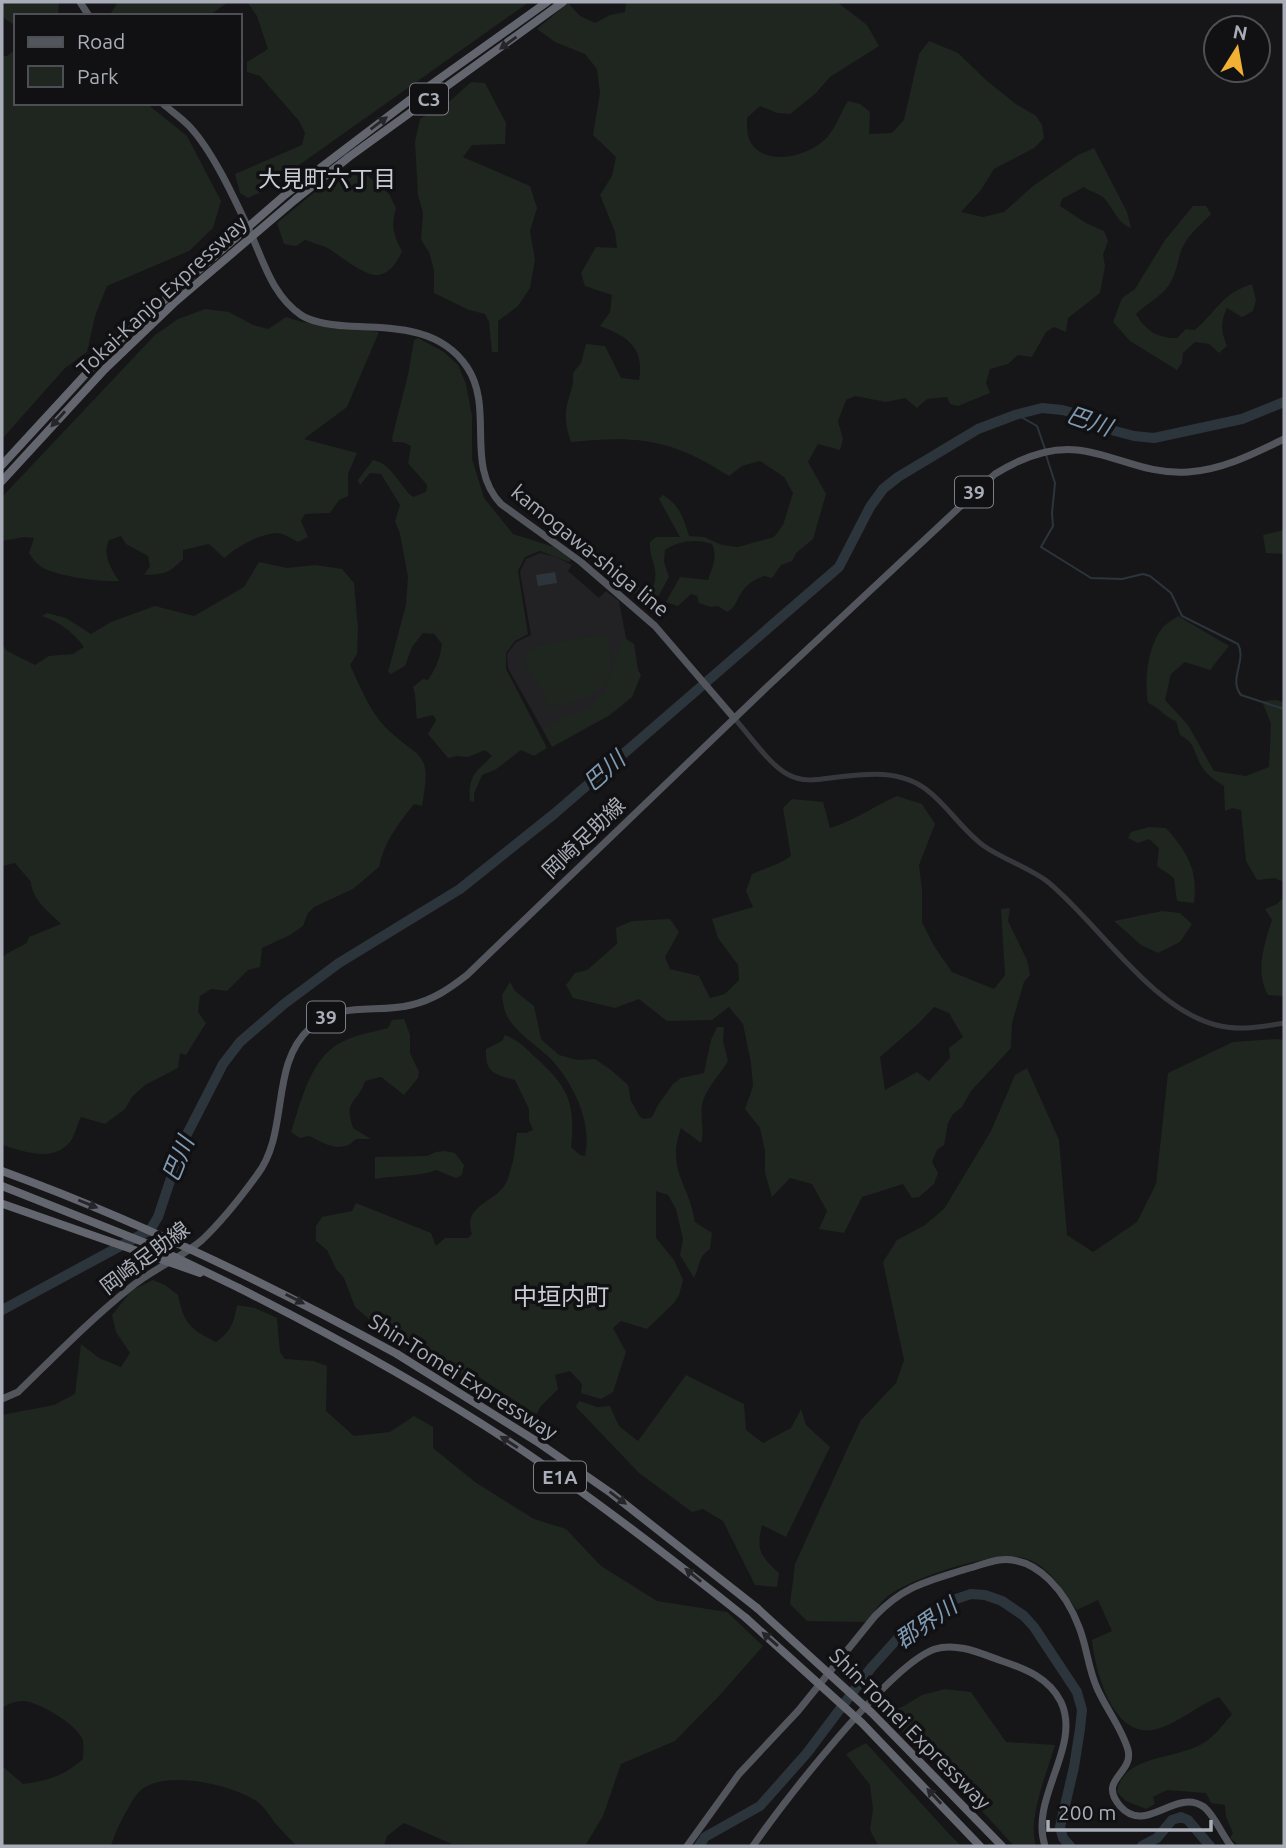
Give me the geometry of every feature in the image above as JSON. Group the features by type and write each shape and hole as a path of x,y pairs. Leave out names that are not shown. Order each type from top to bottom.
{"highway":[{"name":"Tokai-Kanjo Expressway","path":"2,465 138,323 286,194 391,114 547,2"},
{"name":"Tokai-Kanjo Expressway","path":"2,481 104,369 174,303 349,157 562,2"},
{"name":"Shin-Tomei Expressway","path":"2,1169 202,1254 320,1312 397,1353 536,1441 611,1493 757,1608 872,1713 1002,1846"},
{"name":"Shin-Tomei Expressway","path":"2,1186 106,1226 239,1287 362,1352 503,1438 673,1559 746,1618 862,1723 980,1846"},
{"path":"2,1204 239,1287"}],"main road":[{"name":"kamogawa-shiga line","path":"164,105 190,127 202,142 241,213 270,278 284,300 303,317 318,322 336,326 412,330 430,336 452,350 468,367 473,380 479,401 484,476 501,504 581,562 655,625 734,719"},
{"name":"岡崎足助線","path":"2,1399 18,1392 132,1286 202,1239 233,1205 267,1161 274,1144 287,1070 296,1045 309,1030 329,1016 345,1010 408,1006 429,1000 454,985 979,487 1010,465 1053,451 1075,450 1142,468 1186,472 1231,463 1284,439"},
{"path":"687,1846 739,1774 798,1711 888,1602 929,1580 1006,1560 1021,1563 1042,1573 1065,1599 1079,1627 1089,1668 1129,1752 1128,1762 1112,1787 1112,1793 1121,1807 1130,1814 1143,1817 1177,1803 1194,1803 1206,1809 1231,1846"},
{"path":"753,1846 836,1742 913,1661 935,1649 957,1648 1022,1668 1045,1682 1061,1703 1065,1726 1042,1816 1041,1828 1045,1846"}],"street":[{"path":"734,719 783,773 795,778 811,780 889,775 915,781 932,794 983,845 1047,881 1163,996 1188,1015 1218,1026 1284,1023"}],"shaded area":[{"path":"540,553 572,565 568,571 599,598 606,591 619,601 631,665 623,694 549,741 508,668 507,654 516,642 531,635 520,572 526,559"},
{"path":"555,572 557,583 538,586 536,575"}],"green space":[{"path":"2,2 59,2 58,14 14,14 14,25 2,17"},
{"path":"118,2 228,2 212,14 110,14"},
{"path":"247,2 529,2 261,192 248,198 240,193 235,174 302,145 305,133 299,121 260,76 247,72 247,62 268,49 257,16"},
{"path":"626,2 837,2 867,25 879,46 830,77 815,94 790,114 777,113 760,106 747,118 748,137 756,149 776,157 800,154 822,142 832,131 848,101 860,104 870,112 869,134 892,133 904,120 919,54 929,41 958,53 987,81 1036,116 1042,125 1044,138 1034,148 994,169 981,190 961,212 983,217 1004,212 1033,186 1078,155 1094,148 1127,212 1131,228 1119,219 1104,198 1084,187 1062,199 1060,206 1104,231 1108,241 1103,255 1105,266 1100,293 1068,318 1066,332 1054,327 1046,332 1032,357 1018,355 1008,364 990,369 986,383 990,393 958,406 950,404 947,397 927,399 917,408 905,398 886,402 855,396 846,400 838,421 843,439 840,450 818,444 808,462 826,494 813,539 796,553 792,561 781,565 772,578 764,576 749,584 727,612 718,606 699,603 697,596 691,594 678,606 666,602 680,577 708,580 714,558 712,544 688,541 665,550 664,562 669,577 655,602 638,599 625,581 632,581 645,589 654,585 655,573 650,542 656,537 680,537 659,499 663,495 677,507 689,536 704,537 722,545 738,547 774,537 783,525 793,493 784,477 760,461 742,466 729,476 690,454 654,442 616,439 571,442 567,427 566,411 573,373 581,363 586,344 605,346 621,378 639,380 640,369 639,359 632,345 618,334 600,326 610,312 612,295 585,286 581,273 596,247 617,248 615,232 600,195 612,176 616,157 593,135 600,93 597,69 585,54 555,42 537,29 568,3 580,16 595,23 610,15 625,12"},
{"path":"14,51 14,105 148,105 187,136 221,201 213,228 189,251 107,286 95,316 87,352 65,368 2,439 2,56"},
{"path":"471,82 485,83 506,123 505,144 472,145 463,157 530,186 537,208 530,231 535,260 530,288 518,306 498,321 498,352 492,352 489,322 485,314 469,310 434,293 434,270 429,252 421,240 423,213 418,195 415,142 420,119 449,102"},
{"path":"338,173 364,173 389,194 396,208 394,230 402,251 385,273 375,275 364,272 328,248 305,240 296,246 284,244 277,223"},
{"path":"1193,206 1206,206 1211,214 1185,243 1169,285 1136,314 1140,320 1158,335 1177,338 1186,329 1195,330 1226,298 1241,288 1252,284 1256,300 1253,311 1242,317 1227,308 1222,327 1227,346 1219,353 1209,344 1195,342 1183,353 1182,363 1177,370 1130,341 1113,322 1122,298 1135,289 1165,240"},
{"path":"205,309 229,312 253,325 268,329 286,317 302,322 379,332 347,407 304,439 357,453 348,474 348,496 339,500 330,513 305,514 301,521 308,537 298,542 282,534 270,534 248,542 224,558 209,544 183,550 183,559 162,573 144,575 150,566 148,556 126,544 121,536 109,540 107,556 119,581 82,578 45,569 37,564 29,553 34,538 2,541 2,497 155,335 178,319"},
{"path":"418,338 444,352 458,365 466,384 472,416 472,459 484,498 513,534 554,547 571,559 569,562 540,551 525,557 518,571 528,634 515,641 506,653 506,669 547,748 534,756 521,750 495,770 482,775 474,794 474,802 470,801 469,793 472,780 492,756 485,750 468,757 448,758 428,734 436,720 433,715 417,719 413,687 423,679 428,680 437,663 442,644 434,634 423,633 412,647 405,666 391,674 388,672 406,605 408,577 395,521 400,505 381,474 370,473 360,485 358,480 373,460 386,466 413,497 426,492 427,485 408,463 411,446 403,442 393,442 392,438 414,340"},
{"path":"1284,530 1284,554 1266,553 1263,535"},
{"path":"259,562 287,568 315,565 342,569 354,583 357,654 350,665 365,698 379,720 421,758 426,774 422,806 414,804 397,826 384,849 379,867 353,889 314,907 308,913 303,926 290,935 262,948 260,967 248,970 227,991 211,989 200,996 198,1012 206,1023 186,1055 180,1053 178,1068 145,1085 132,1097 125,1109 105,1124 81,1117 70,1142 55,1152 37,1154 2,1145 2,959 27,943 29,937 61,924 38,900 31,882 15,863 2,866 2,644 7,651 35,665 49,656 73,654 84,647 66,628 42,616 47,613 66,618 91,634 111,622 155,606 194,616 244,587"},
{"path":"1178,616 1229,646 1210,670 1185,662 1171,674 1165,700 1188,725 1214,771 1246,776 1269,767 1271,724 1262,701 1284,702 1284,882 1274,878 1257,880 1246,861 1241,810 1232,808 1225,811 1224,786 1204,770 1192,745 1180,735 1176,721 1148,703 1147,673 1154,642 1164,626"},
{"path":"605,634 610,653 609,678 593,693 551,708 524,659 527,652 536,646"},
{"path":"623,637 634,644 641,675 632,697 610,715 552,747 543,730 560,719 587,710 605,692"},
{"path":"897,796 922,804 935,824 919,865 922,922 952,972 994,989 1005,975 1001,909 1010,908 1008,921 1027,960 1030,975 1024,982 1012,1023 1011,1048 971,1091 962,1107 953,1114 948,1123 944,1145 937,1150 932,1162 938,1173 934,1184 919,1197 912,1198 903,1184 862,1197 844,1233 819,1229 827,1211 812,1184 790,1178 772,1197 765,1173 765,1151 760,1128 745,1109 753,1086 743,1024 729,1007 712,1020 667,1021 639,999 615,1008 573,998 566,985 575,973 587,970 617,944 616,928 632,921 670,919 679,932 665,957 670,969 699,976 710,998 725,994 739,980 738,965 718,938 712,919 753,907 746,891 752,874 791,856 783,808 792,799 823,802 830,828","holes":["934,1007 949,1013 963,1037 949,1048 950,1058 929,1081 917,1072 885,1090 880,1057"]},
{"path":"1149,827 1166,828 1186,854 1193,871 1194,903 1177,901 1174,878 1157,866 1159,848 1149,839 1138,843 1128,838 1131,832"},
{"path":"1284,897 1284,996 1268,995 1261,967 1272,920 1265,909 1277,904"},
{"path":"1162,911 1180,913 1192,924 1180,942 1158,953 1141,945 1114,921"},
{"path":"510,982 515,991 534,1006 541,1039 559,1055 577,1060 595,1059 611,1070 628,1085 631,1101 640,1117 645,1119 652,1117 673,1084 681,1078 704,1073 711,1040 717,1027 724,1027 723,1041 728,1061 702,1104 701,1143 681,1128 677,1143 680,1176 695,1222 712,1233 710,1249 701,1258 694,1278 680,1255 683,1239 676,1209 668,1195 656,1191 656,1238 674,1260 683,1280 679,1295 647,1329 621,1321 613,1328 626,1352 613,1392 601,1399 581,1393 582,1384 570,1371 555,1375 558,1389 536,1415 479,1377 457,1374 438,1357 404,1345 376,1325 355,1307 344,1278 336,1269 327,1250 316,1241 316,1226 322,1217 352,1211 356,1203 431,1233 436,1246 445,1238 468,1238 472,1234 470,1224 476,1210 506,1183 517,1133 533,1130 529,1109 515,1080 496,1074 487,1063 486,1049 502,1041 505,1035 514,1039 547,1068 562,1087 571,1107 571,1147 585,1156 586,1132 581,1108 564,1075 518,1030 506,1014 502,995"},
{"path":"404,1019 410,1035 410,1053 419,1072 418,1078 404,1095 381,1077 365,1081 351,1106 350,1118 353,1128 371,1139 356,1139 350,1144 338,1147 309,1136 300,1138 291,1132 308,1082 321,1059 330,1050 351,1038 388,1028 392,1020"},
{"path":"1284,1040 1284,1846 1240,1846 1230,1838 1233,1833 1226,1817 1225,1805 1211,1803 1206,1793 1167,1790 1153,1797 1155,1804 1146,1809 1126,1801 1117,1792 1121,1780 1129,1771 1140,1764 1194,1748 1205,1742 1232,1714 1219,1697 1160,1728 1138,1729 1126,1723 1108,1698 1097,1668 1092,1640 1112,1631 1098,1600 1077,1610 1048,1572 1033,1561 1011,1557 994,1558 933,1574 887,1597 867,1622 807,1621 790,1604 795,1564 850,1443 861,1420 896,1383 904,1360 883,1262 897,1240 925,1225 944,1209 991,1131 1015,1075 1027,1068 1059,1140 1067,1235 1093,1252 1137,1222 1156,1184 1168,1073 1233,1042"},
{"path":"444,1151 455,1153 464,1165 462,1175 456,1178 436,1170 375,1179 375,1157 427,1156"},
{"path":"153,1280 178,1295 183,1313 190,1324 216,1342 231,1326 237,1305 255,1308 277,1318 280,1352 285,1359 314,1361 327,1366 326,1411 354,1436 390,1432 414,1416 433,1427 433,1448 475,1482 534,1519 566,1529 601,1566 657,1601 727,1612 763,1646 675,1741 621,1764 603,1816 585,1846 452,1844 404,1823 387,1836 384,1846 297,1846 258,1802 217,1785 183,1780 152,1784 141,1790 124,1816 111,1846 2,1846 2,1766 23,1784 55,1777 83,1759 83,1741 67,1722 30,1702 12,1703 2,1708 2,1415 54,1405 75,1394 81,1344 99,1358 121,1367 130,1353 116,1332 112,1315 132,1290"},
{"path":"686,1375 744,1404 746,1430 763,1443 791,1428 801,1409 806,1425 830,1447 786,1537 762,1525 759,1541 761,1552 779,1573 777,1587 755,1585 723,1521 703,1509 692,1512 639,1473 576,1407 579,1401 597,1407 610,1406 619,1426 638,1441"},
{"path":"945,1689 971,1692 1006,1742 1055,1745 1036,1810 1036,1846 1014,1846 951,1777 915,1748 886,1712 902,1707 922,1695"},
{"path":"866,1743 961,1846 878,1845 870,1830 873,1809 870,1785 846,1754"}],"waterway":[{"name":"巴川","path":"2,1310 150,1230 158,1217 183,1142 223,1064 240,1042 284,1004 339,963 460,889 554,814 839,567 870,507 883,489 898,477 978,429 1042,408 1082,415 1115,431 1154,438 1242,419 1284,402"},
{"path":"1014,413 1037,426 1045,449"},
{"path":"1046,455 1055,483 1053,526 1041,547 1091,578 1122,579 1143,574 1150,576 1171,593 1182,616 1238,644 1240,657 1236,683 1241,695 1284,709"},
{"name":"郡界川","path":"699,1846 705,1837 760,1806 807,1753 871,1668 899,1637 947,1602 971,1594 985,1595 1002,1601 1024,1616 1077,1692 1082,1710 1080,1729 1060,1827 1063,1838 1070,1846"},
{"name":"郡界川","path":"1142,1846 1157,1838 1172,1820 1181,1817 1188,1820 1210,1846"}],"district":[{"name":"大見町六丁目","path":"327,179"},
{"name":"中垣内町","path":"561,1297"}]}
